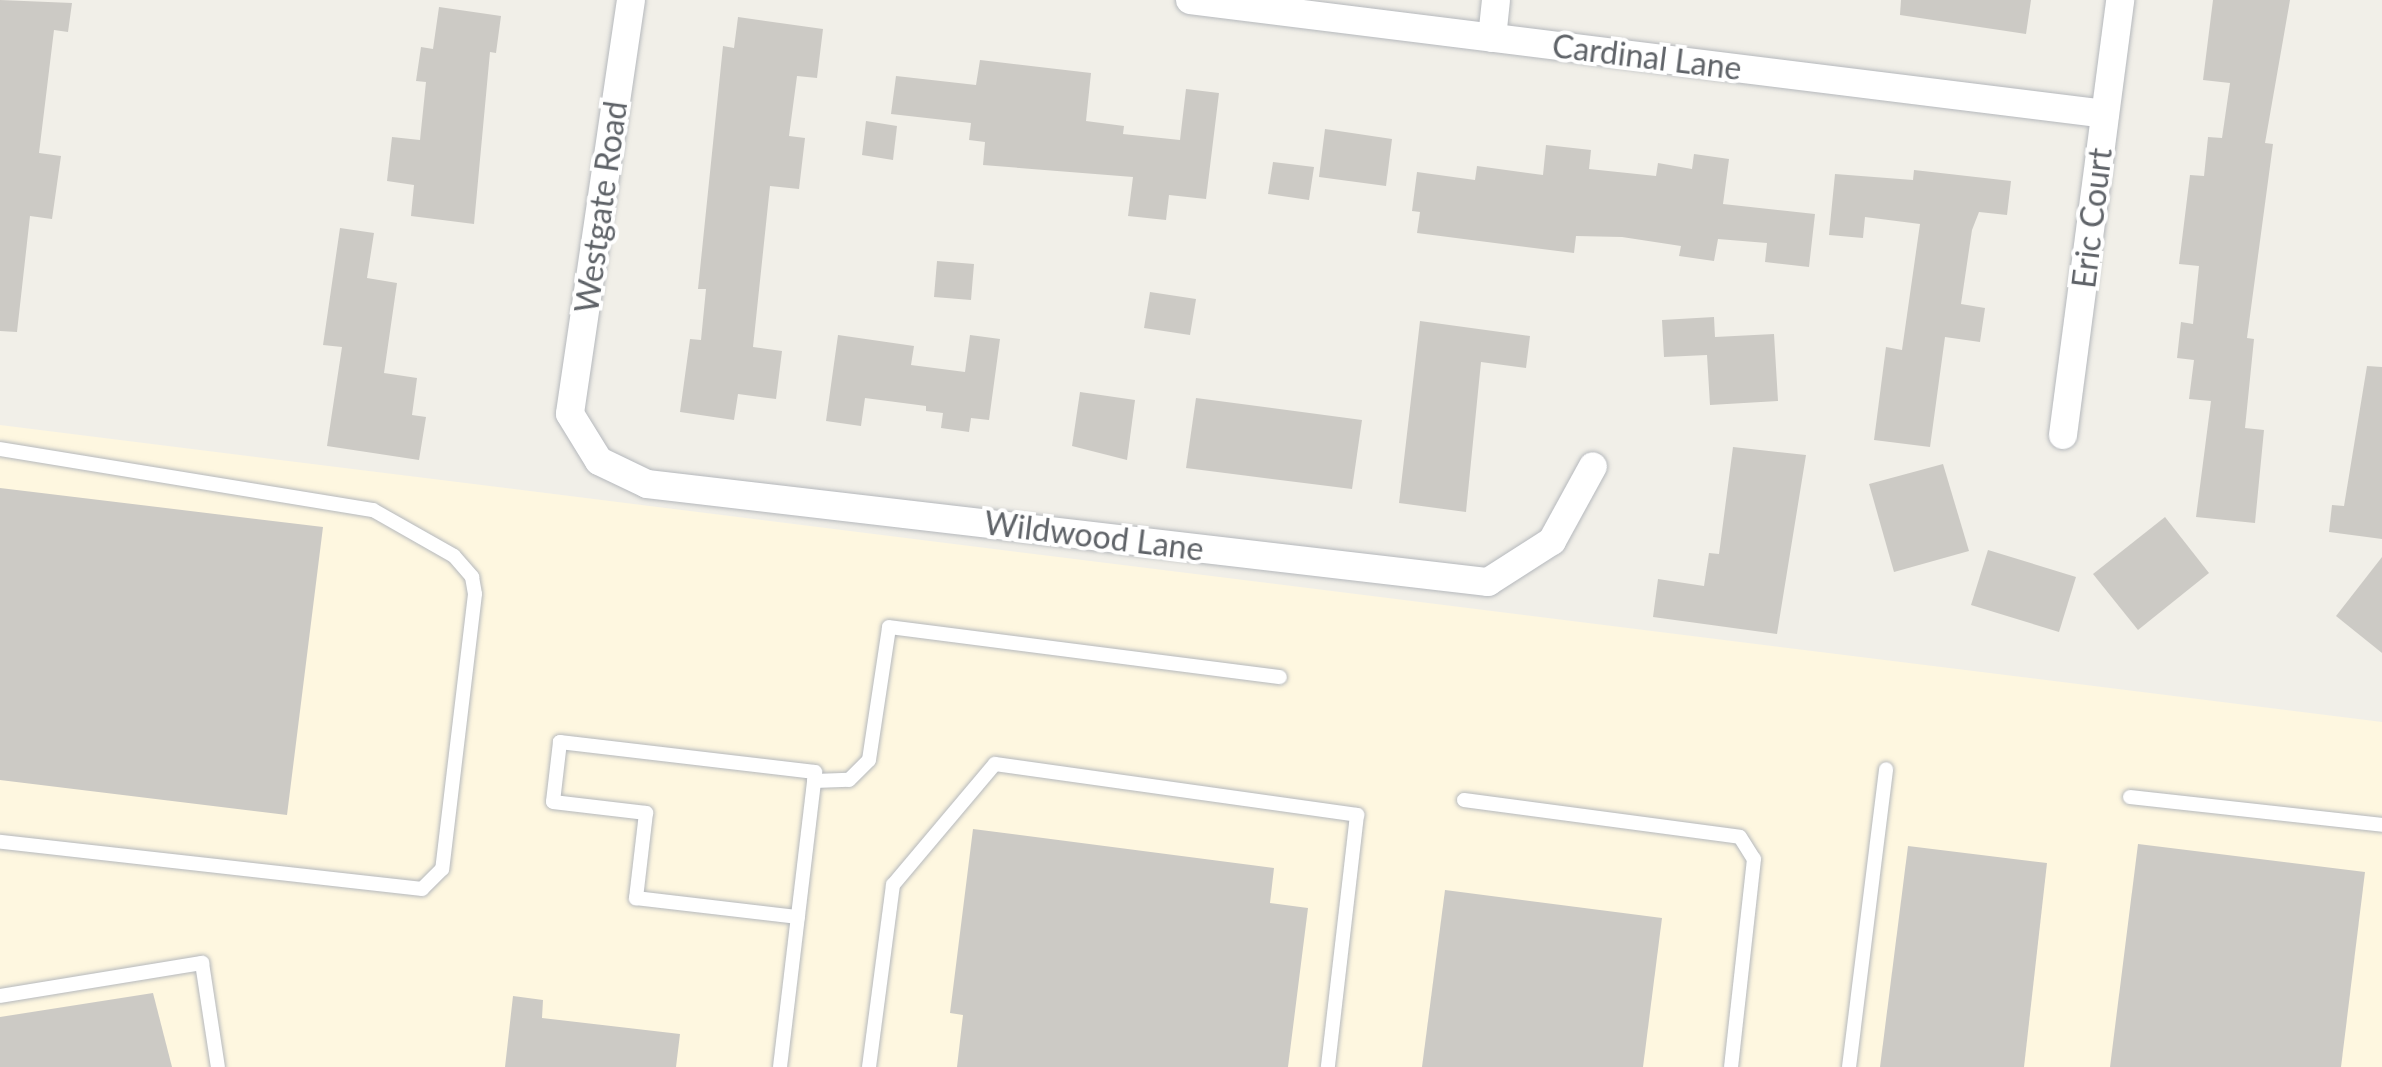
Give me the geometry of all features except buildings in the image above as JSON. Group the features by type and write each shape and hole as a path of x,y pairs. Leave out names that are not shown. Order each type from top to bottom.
{"street":[{"name":"Westgate Road","path":"570,414 631,0"},
{"path":"1492,38 1496,0"},
{"name":"Eric Court","path":"2063,435 2120,0"},
{"name":"Cardinal Lane","path":"1207,1 2105,114"},
{"name":"Wildwood Lane","path":"570,414 599,461 647,484 1488,582 1552,540 1593,466"}],"lane":[{"path":"0,448 374,510 454,556 472,577 475,594 442,869 422,890 0,842"},
{"path":"814,781 850,780 870,760 889,627 1280,677"},
{"path":"780,1067 798,917 815,772 560,742 553,802 646,813 636,898 798,917"},
{"path":"870,1067 893,885 994,764 1357,815 1328,1067"},
{"path":"1849,1067 1886,769"},
{"path":"2130,797 2382,825"},
{"path":"1464,800 1740,836 1754,859 1728,1063"},
{"path":"0,996 202,964 218,1067"}],"shaded area":[{"path":"0,425 2382,722 2382,1067 0,1067"}]}
